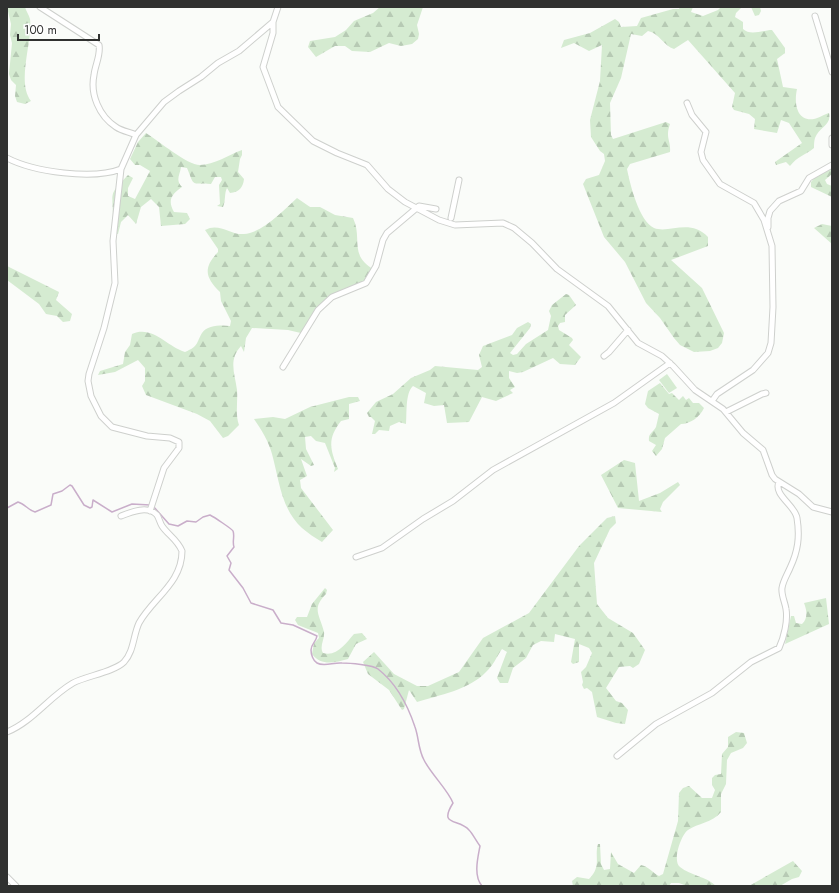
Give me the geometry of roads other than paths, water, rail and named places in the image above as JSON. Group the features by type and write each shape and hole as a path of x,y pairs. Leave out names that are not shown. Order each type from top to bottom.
{"street":[{"path":"40,7 99,44 99,54 93,76 95,99 104,116 116,127 136,135"},
{"path":"278,7 273,22 273,33 263,67 278,107 313,141 337,154 367,165 388,189 416,208 439,220 455,225 491,222 509,225 532,243 557,269 608,306 638,343 662,356 695,390 726,412 743,433 763,450 772,475 779,482 798,494 813,507 832,512"},
{"path":"815,16 832,72"},
{"path":"152,507 164,468 179,448 179,442 170,438 147,436 124,431 108,424 94,404 88,381 104,328 114,283 113,241 122,169 136,135 164,102 201,77 218,63 239,51 273,22"},
{"path":"687,103 692,115 706,132 701,152 703,160 720,184 754,203 764,220 771,241 773,307 770,347 768,353 753,370 717,394 712,401"},
{"path":"832,138 832,145"},
{"path":"7,158 22,164 55,171 100,174 122,169"},
{"path":"768,234 768,218 774,207 784,198 801,191 809,178 832,164"},
{"path":"451,218 459,180"},
{"path":"283,367 312,319 324,303 339,293 366,283 376,266 383,240 387,233 419,206 436,209"},
{"path":"604,356 628,330"},
{"path":"356,557 382,548 453,501 493,470 614,403 670,363"},
{"path":"726,412 766,393"},
{"path":"617,756 656,724 712,693 751,662 779,648 787,621 786,608 781,591 794,560 799,542 796,513 781,495 778,487 779,482"},
{"path":"121,516 152,507"},
{"path":"7,732 21,725 52,698 73,683 111,669 125,660 135,642 137,627 142,618 171,585 182,554 178,543 163,527 152,507"},
{"path":"7,877 16,886"}],"waterway":[{"path":"7,508 18,502 35,512 51,505 53,494 62,491 70,485 84,505 90,508 92,507 93,500 112,512 132,504 150,505"},
{"path":"153,506 169,524 178,526 187,521 196,522 203,517 210,515 232,530 234,533 234,547 227,556 231,563 229,570 243,588 251,603 273,610 281,623 293,625 317,636 311,650 312,657 316,662 323,665 345,663 371,666 378,669 390,681 401,695 409,711 424,760 451,798 453,803 449,811 449,819 465,826 472,833 480,846 477,861 477,872 479,882 482,886"}]}
